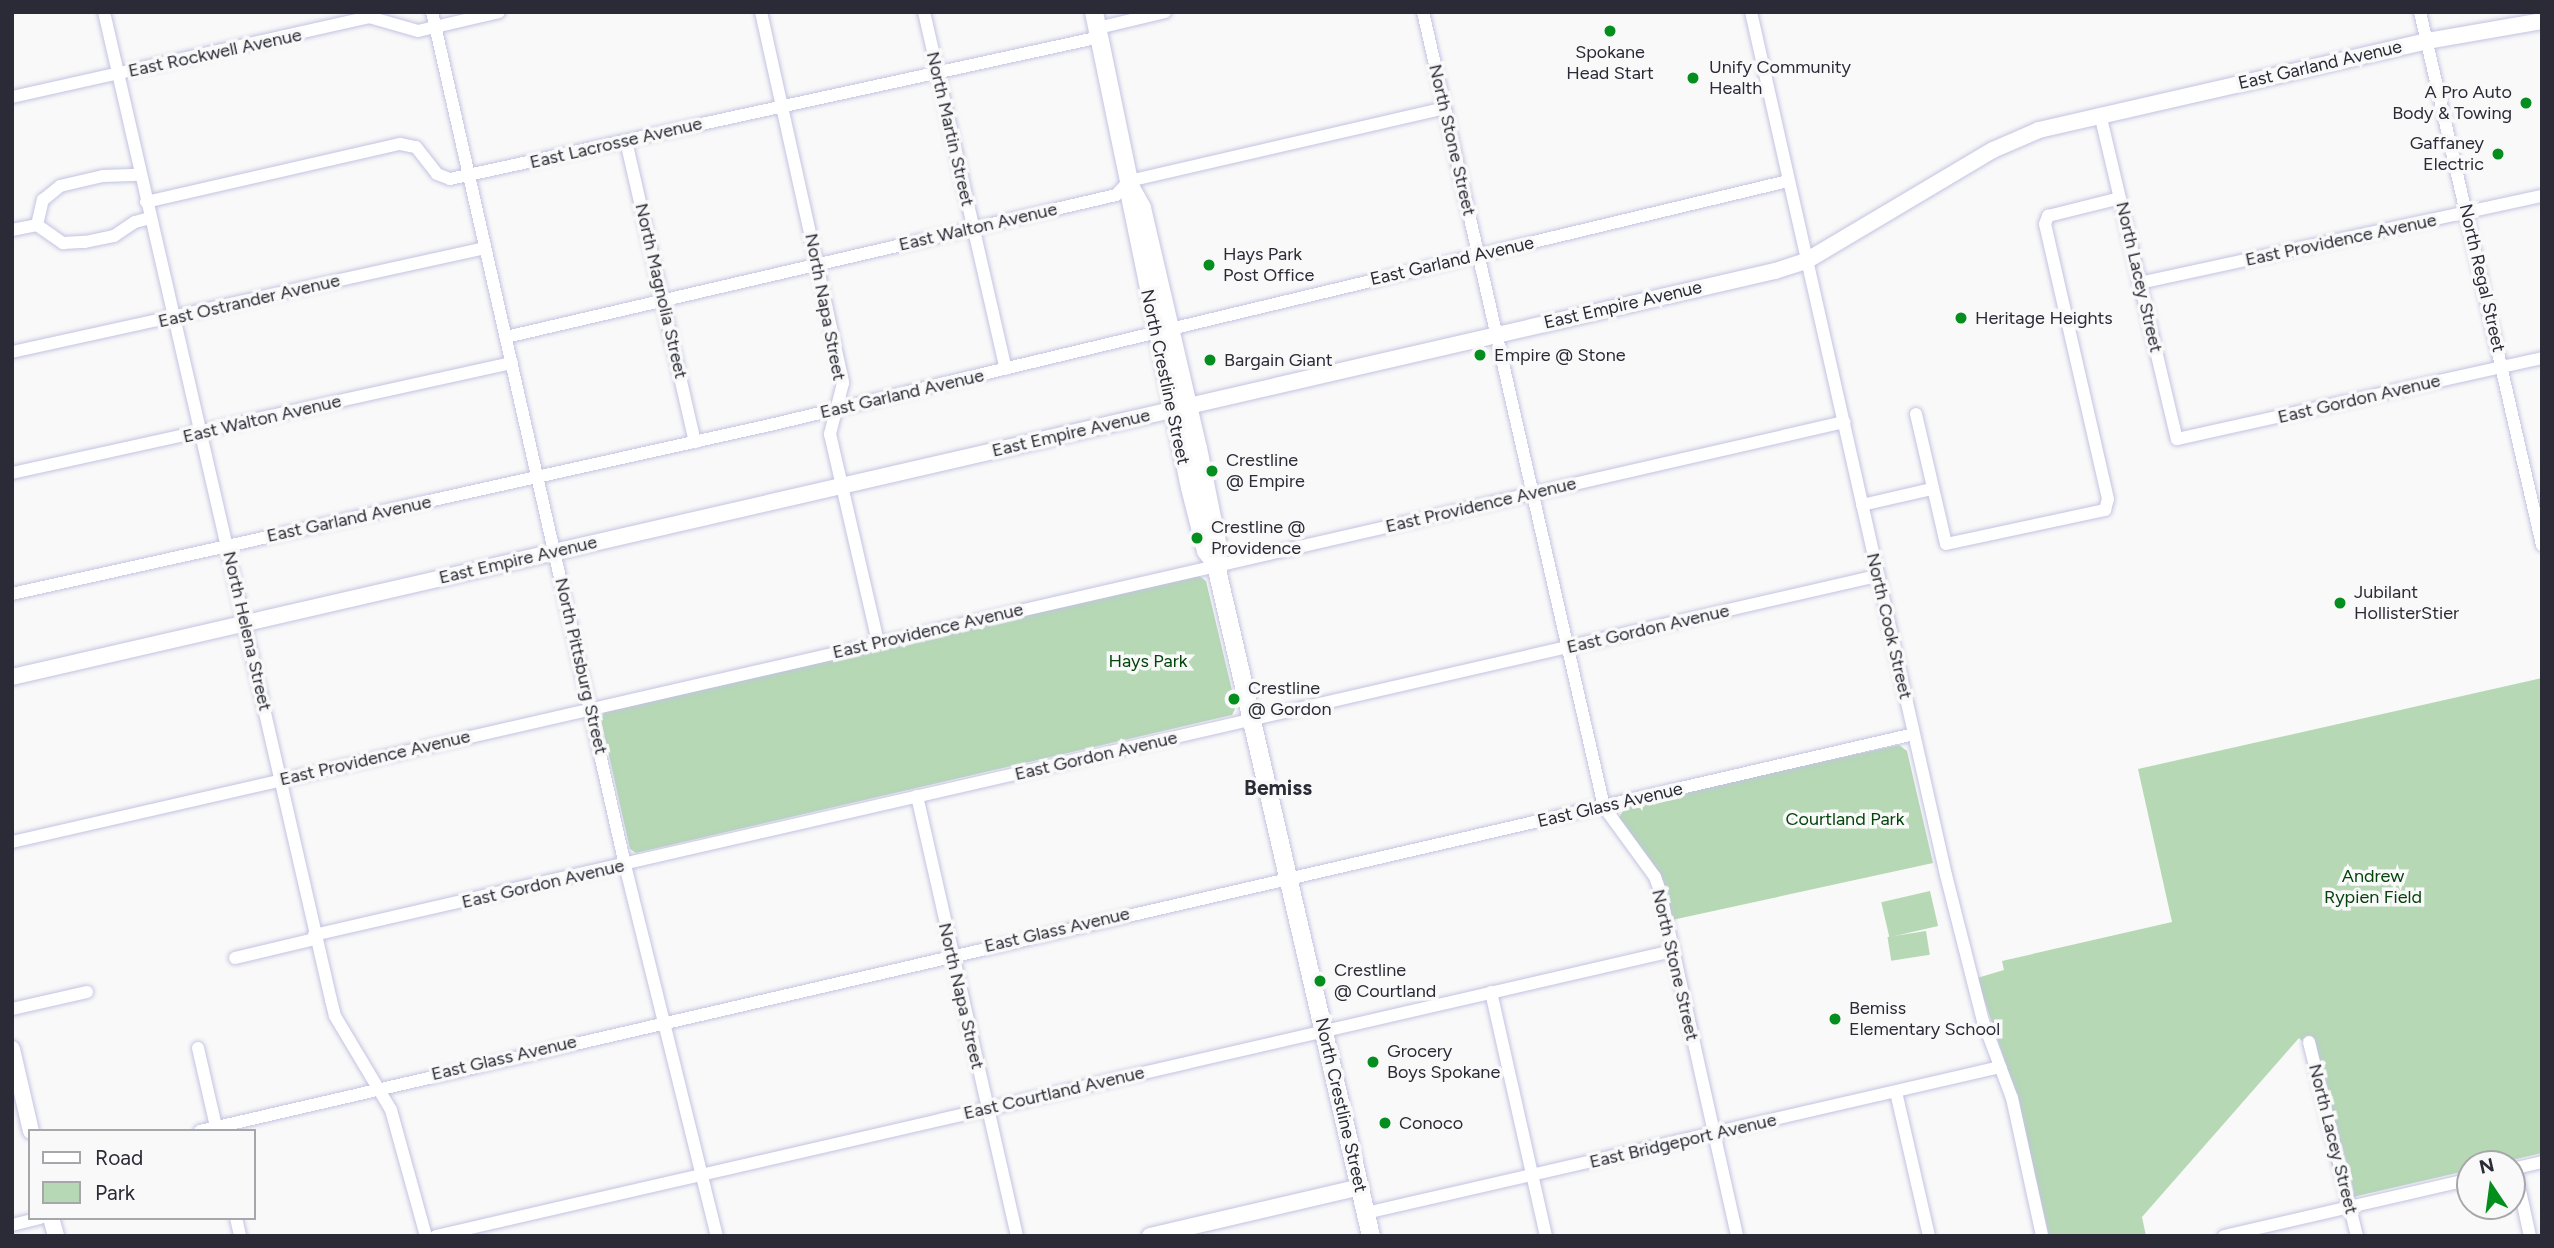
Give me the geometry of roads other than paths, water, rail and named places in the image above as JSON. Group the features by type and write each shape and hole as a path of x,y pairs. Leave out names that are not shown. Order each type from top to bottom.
{"main road":[{"name":"North Crestline Street","path":"1097,26 1130,184 1142,208 1162,331 1218,547 1216,564 1371,1236"}],"street":[{"name":"North Helena Street","path":"104,12 139,175 202,433 335,1016 380,1087 408,1158 426,1236"},
{"name":"North Pittsburg Street","path":"432,12 625,865 717,1236"},
{"name":"East Rockwell Avenue","path":"12,97 369,17 418,31 499,12"},
{"name":"North Napa Street","path":"761,12 843,383 830,433 878,642"},
{"name":"North Martin Street","path":"925,12 1006,369"},
{"name":"East Lacrosse Avenue","path":"146,201 400,144 416,146 437,174 450,179 469,176 938,74 1097,26 1165,12"},
{"name":"North Stone Street","path":"1423,12 1604,807 1655,877 1737,1236"},
{"name":"North Cook Street","path":"1751,12 1968,968 2012,1098 2042,1236"},
{"name":"North Regal Street","path":"2420,12 2468,212 2542,545"},
{"name":"East Garland Avenue","path":"2100,114 2427,41 2542,21"},
{"name":"East Walton Avenue","path":"506,337 1116,195 1130,184 1445,108"},
{"name":"North Lacey Street","path":"2100,114 2177,439"},
{"name":"East Empire Avenue","path":"12,677 1806,261 2004,144 2100,114"},
{"name":"North Magnolia Street","path":"626,141 695,442"},
{"path":"37,225 43,200 60,186 103,176 139,175"},
{"name":"East Garland Avenue","path":"12,594 838,409 1788,181"},
{"name":"East Providence Avenue","path":"2140,283 2542,196"},
{"path":"1916,414 1942,536 1952,546 2105,510 2108,499 2045,224 2048,216 2120,198"},
{"path":"12,230 37,225 63,243 85,242 114,236 135,222 150,218"},
{"name":"East Ostrander Avenue","path":"12,352 485,248"},
{"name":"East Gordon Avenue","path":"2177,439 2542,358"},
{"name":"East Walton Avenue","path":"12,473 512,363"},
{"name":"East Providence Avenue","path":"12,842 1844,422"},
{"path":"1862,505 1932,489"},
{"name":"East Gordon Avenue","path":"235,958 917,796 1877,576"},
{"name":"East Glass Avenue","path":"216,1129 380,1087 662,1021 1914,734"},
{"name":"North Napa Street","path":"917,796 1017,1236"},
{"name":"East Courtland Avenue","path":"436,1236 1672,951"},
{"path":"12,1009 87,992"},
{"path":"1490,992 1546,1236"},
{"name":"North Lacey Street","path":"2309,1042 2357,1236"},
{"path":"198,1048 216,1129"},
{"path":"12,1049 17,1086 30,1129"},
{"name":"East Bridgeport Avenue","path":"1366,1213 2000,1068"},
{"path":"1896,1092 1929,1236"},
{"path":"2224,1236 2456,1182"},
{"path":"1150,1236 1360,1187"},
{"path":"12,1225 32,1220"}],"place":[{"name":"Spokane Head Start","path":"1610,31"},
{"name":"Unify Community Health","path":"1693,78"},
{"name":"A Pro Auto Body & Towing","path":"2526,103"},
{"name":"Gaffaney Electric","path":"2498,154"},
{"name":"Hays Park Post Office","path":"1209,265"},
{"name":"Heritage Heights","path":"1961,318"},
{"name":"Empire @ Stone","path":"1480,355"},
{"name":"Bargain Giant","path":"1210,360"},
{"name":"Crestline @ Empire","path":"1212,471"},
{"name":"Crestline @ Providence","path":"1197,538"},
{"name":"Jubilant HollisterStier","path":"2340,603"},
{"name":"Crestline @ Gordon","path":"1234,699"},
{"name":"Crestline @ Courtland","path":"1320,981"},
{"name":"Bemiss Elementary School","path":"1835,1019"},
{"name":"Grocery Boys Spokane","path":"1373,1062"},
{"name":"Conoco","path":"1385,1123"}],"district":[{"name":"Bemiss","path":"1278,788"}],"park label":[{"name":"Hays Park","path":"1148,661"},
{"name":"Courtland Park","path":"1845,819"},
{"name":"Andrew Rypien Field","path":"2373,887"}]}
